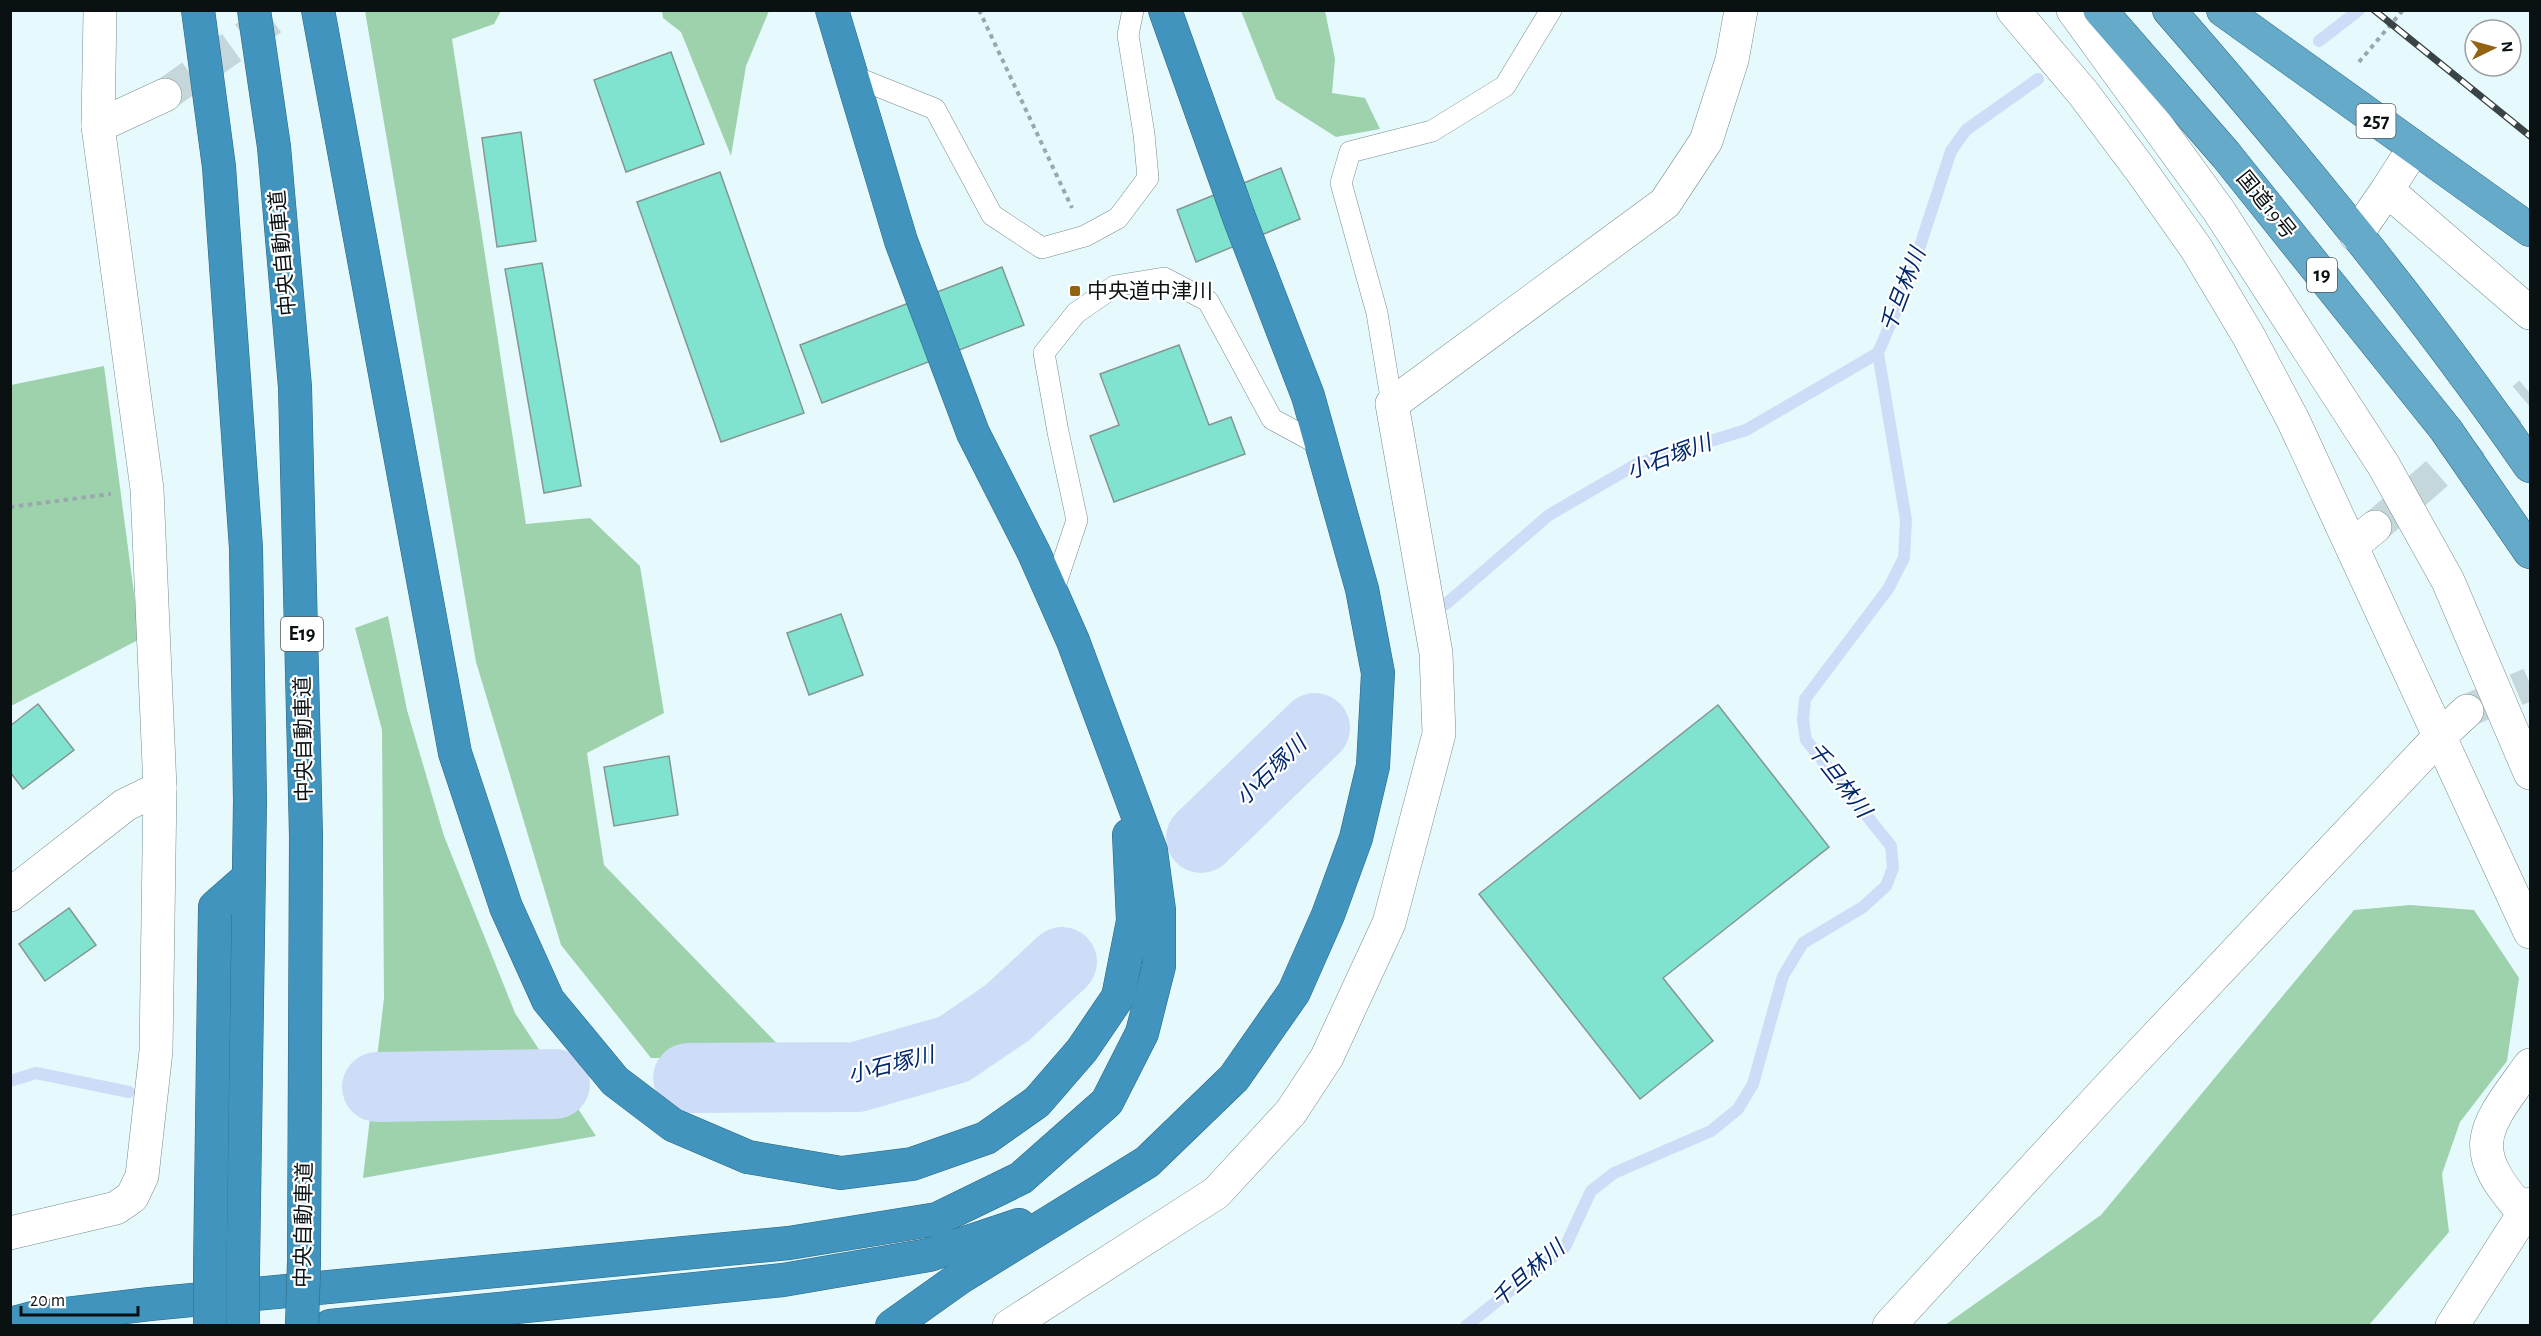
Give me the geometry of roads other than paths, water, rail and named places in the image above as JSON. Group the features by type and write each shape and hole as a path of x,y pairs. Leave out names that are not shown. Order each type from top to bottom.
{"highway":[{"path":"198,10 219,167 246,548 250,801 243,1326"},
{"name":"中央自動車道","path":"254,10 274,147 295,387 306,836 302,1326"},
{"path":"318,10 455,753 506,907 548,1000 615,1081 673,1125 748,1157 841,1173 912,1164 986,1138 1037,1102 1082,1050 1118,997 1133,921 1127,784"},
{"path":"10,1324 33,1318 150,1304 789,1243 937,1219 1021,1178 1107,1102 1142,1033 1160,966 1159,910 1151,851 1073,641 973,433 901,241 832,10"},
{"path":"848,10 850,75"},
{"path":"892,1326 961,1277 1147,1162 1234,1078 1293,992 1328,915 1356,838 1373,766 1378,673 1362,589 1308,396 1240,220 1166,10"},
{"name":"国道19号","path":"2100,10 2226,155 2446,430 2530,552"},
{"name":"19","path":"2169,10 2251,105 2356,235 2490,408 2530,466"},
{"name":"257","path":"2223,10 2530,230"},
{"path":"210,1326 215,906 249,877"},
{"path":"330,1326 783,1280 929,1255 1072,1207"}],"street":[{"path":"10,1233 116,1208 132,1197 142,1176 156,1051 160,788 147,489 98,126 100,10"},
{"path":"1009,1326 1216,1193 1291,1112 1327,1058 1389,923 1439,734 1436,653 1392,404 1665,203 1706,141 1732,60 1741,10"},
{"path":"2013,10 2083,93 2196,248 2248,335 2293,420 2363,537 2439,737 2530,932"},
{"path":"2073,10 2219,211 2384,466 2448,581 2530,772"},
{"path":"98,126 165,95"},
{"path":"2356,235 2414,148"},
{"path":"2387,190 2530,313"},
{"path":"1889,1326 2108,1088 2439,737 2467,711"},
{"path":"10,895 125,804 160,788"},
{"path":"2452,1326 2528,1209 2503,1190 2493,1175 2487,1155 2488,1135 2494,1116 2530,1065"}],"lane":[{"path":"850,75 935,109 992,215 1042,248 1085,236 1118,218 1148,178 1144,134 1128,35 1133,10"},
{"path":"1392,404 1377,313 1341,183 1350,152 1432,130 1505,86 1551,10"},
{"path":"1052,595 1077,520 1044,353 1076,313 1115,286 1164,278 1208,301 1272,419 1322,446"}],"waterway":[{"name":"千旦林川","path":"2319,41 2359,10"},
{"name":"千旦林川","path":"1466,1326 1565,1247 1591,1191 1614,1173 1711,1131 1738,1109 1753,1084 1783,976 1803,943 1863,907 1886,886 1893,868 1891,846 1806,740 1803,720 1805,699 1888,589 1904,558 1906,520 1878,353 1908,283 1951,151 1966,130 2038,79"},
{"name":"小石塚川","path":"1446,604 1549,515 1637,464 1746,430 1878,353"},
{"name":"小石塚川","path":"1201,838 1315,728"},
{"name":"小石塚川","path":"688,1078 857,1077 954,1049 1007,1013 1062,962"},
{"name":"小石塚川","path":"10,1081 36,1073 129,1092"},
{"name":"小石塚川","path":"377,1087 555,1084"}],"tunnel":[{"path":"165,95 284,10"},
{"path":"2375,527 2530,393"},
{"path":"2471,709 2530,684"}],"railway":[{"path":"2374,10 2530,136"}],"place":[{"name":"中央道中津川","path":"1075,291"}]}
